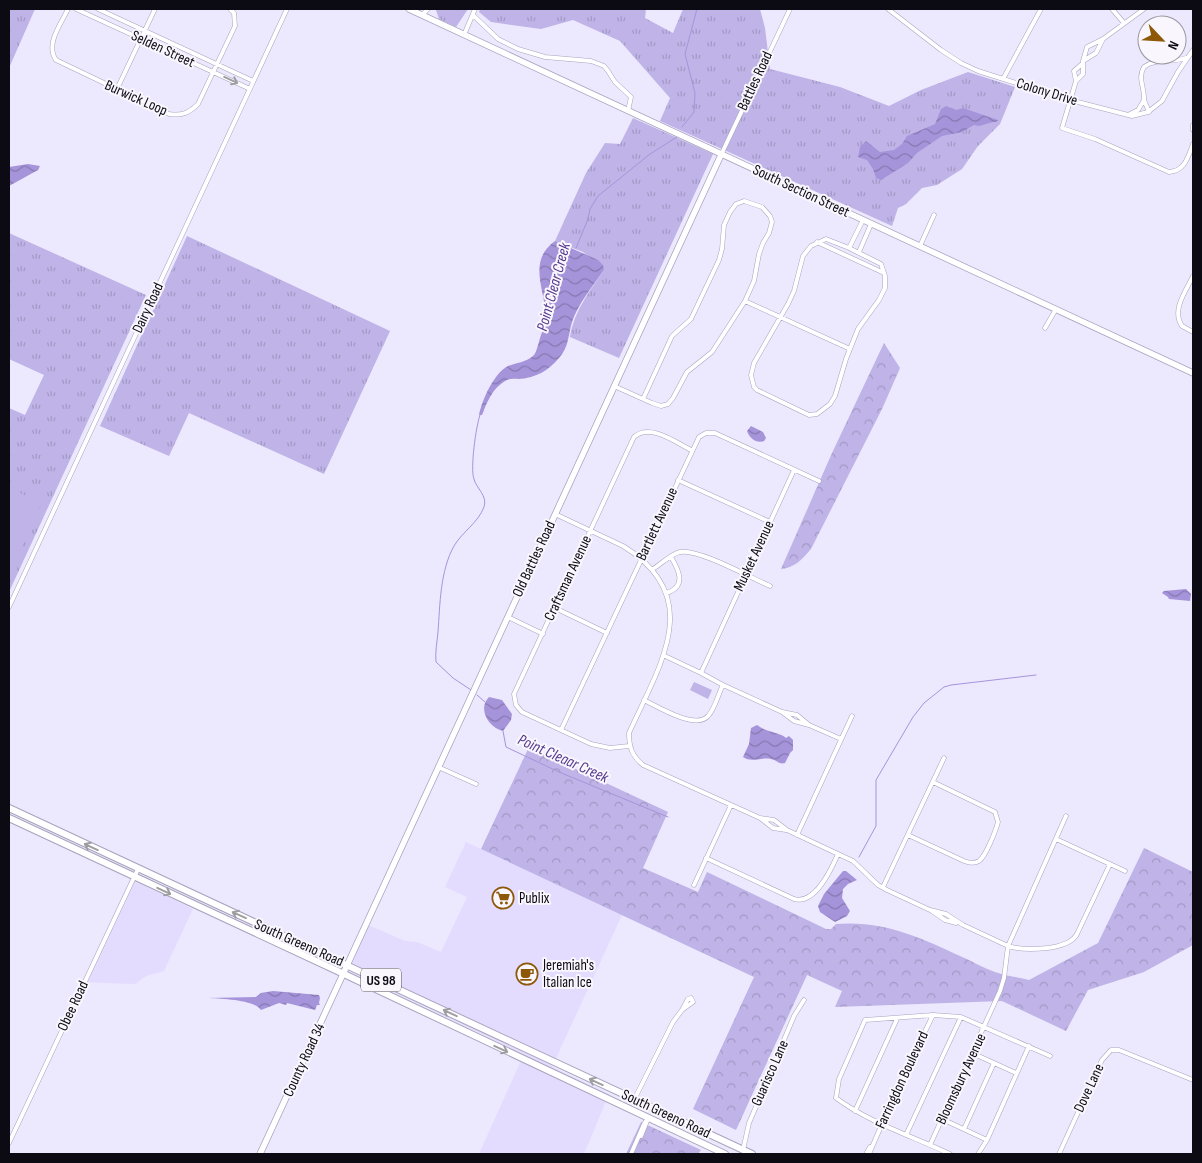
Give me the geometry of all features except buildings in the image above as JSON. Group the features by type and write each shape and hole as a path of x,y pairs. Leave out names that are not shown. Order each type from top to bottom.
{"main road":[{"name":"South Greeno Road","path":"9,808 752,1154"},
{"name":"South Greeno Road","path":"9,818 725,1154"}],"street":[{"name":"Burwick Loop","path":"68,9 52,42 52,55 61,64 169,114 184,114 192,111 198,104 234,26 234,14 230,9"},
{"name":"Selden Street","path":"76,9 250,89"},
{"name":"Selden Street","path":"98,9 253,81"},
{"path":"117,89 155,9"},
{"name":"Dairy Road","path":"9,607 287,9"},
{"name":"South Section Street","path":"409,9 422,12 464,35 1193,373"},
{"path":"422,12 428,9"},
{"path":"464,35 475,9"},
{"name":"Battles Road","path":"721,155 790,9"},
{"name":"Colony Drive","path":"888,9 940,50 961,63 1070,100 1125,115 1132,116 1149,112"},
{"path":"1003,78 1040,9"},
{"path":"1112,9 1124,23"},
{"path":"1144,9 1103,39 1087,47 1082,62 1083,74 1076,81 1062,128 1095,139 1162,170 1171,172 1180,169 1193,144"},
{"path":"473,16 498,39 518,49 545,57 591,61 604,66 615,82 631,97 628,111"},
{"path":"1076,81 1074,71 1082,62 1096,53 1103,39"},
{"path":"1187,58 1193,50"},
{"path":"1125,115 1138,110 1144,100 1145,94 1141,75 1144,67 1148,65"},
{"path":"1144,100 1149,112 1162,101 1183,65"},
{"path":"1193,125 1193,130"},
{"name":"Old Battles Road","path":"348,965 554,514 721,155"},
{"path":"614,386 643,399 661,406 672,401 687,372 712,352 745,301 754,280 759,254 772,222 770,216 762,207 744,201 736,204 730,212 724,225 719,260 691,318 672,336 643,399"},
{"path":"920,246 934,215"},
{"path":"849,248 863,220"},
{"path":"853,258 872,224"},
{"path":"826,239 849,248 881,264 886,282 882,294 860,326 850,349 835,396 830,404 821,412 813,415 805,414 757,390 751,375 754,363 794,291 802,256 810,246 826,239"},
{"path":"817,242 884,273"},
{"path":"1193,276 1177,314 1182,326 1193,332"},
{"path":"745,301 850,349"},
{"path":"1045,328 1056,309"},
{"name":"Craftsman Avenue","path":"629,746 610,748 586,742 522,712 514,700 515,692 631,442 642,432 651,432 691,450"},
{"name":"Bartlett Avenue","path":"561,730 696,440 710,432 715,433 819,481"},
{"name":"Musket Avenue","path":"701,673 794,470"},
{"path":"678,480 770,522"},
{"path":"554,514 623,546 641,558 653,569 666,593 670,617 669,639 664,656 629,733 629,746 636,759 644,765 760,818 773,828 787,830 853,861 883,887 930,910 945,920 963,925 1008,946 1029,950 1071,942 1077,934 1110,864"},
{"path":"653,569 678,553 700,554 770,586"},
{"path":"666,593 675,589 679,581 678,568 671,557"},
{"path":"555,608 607,632"},
{"path":"508,617 543,634"},
{"path":"664,656 782,712 794,721 809,725 841,739"},
{"path":"644,700 688,720 697,722 704,720 710,715 723,685"},
{"path":"797,835 852,716"},
{"path":"883,887 944,758"},
{"path":"438,767 476,784"},
{"path":"908,835 972,863 981,859 994,833 998,822 995,812 933,782"},
{"path":"694,885 731,805"},
{"name":"Bloomsbury Avenue","path":"930,1145 1003,984 1008,946 1066,816"},
{"path":"1056,839 1125,871"},
{"path":"706,858 794,898 804,900 813,895 838,854"},
{"name":"Obee Road","path":"9,1143 138,869"},
{"name":"County Road 34","path":"260,1154 348,965"},
{"name":"Guarisco Lane","path":"743,1150 754,1109 794,1016 804,1000"},
{"path":"634,1100 672,1022 682,1010"},
{"path":"836,1098 839,1079 865,1020 933,1015 961,1017 1050,1056"},
{"name":"Farringdon Boulevard","path":"867,1154 933,1015"},
{"path":"906,1135 961,1017"},
{"path":"855,1111 897,1019"},
{"path":"978,1154 987,1140 1028,1046"},
{"name":"Dove Lane","path":"1059,1154 1102,1059 1110,1050 1119,1050 1193,1080"},
{"path":"972,1053 1016,1073"},
{"path":"535,1065 540,1056"},
{"path":"964,1129 994,1063"},
{"path":"836,1098 855,1111 950,1154"},
{"path":"829,1100 836,1098"},
{"path":"631,1154 648,1118"},
{"path":"942,1119 987,1140"}],"shaded area":[{"path":"466,842 622,915 552,1067 609,1094 584,1154 479,1154 524,1054 349,971 368,925 405,941 417,942 441,952 467,897 445,887"},
{"path":"130,879 193,909 164,971 146,976 135,984 82,982"}],"green space":[{"path":"9,9 35,9 9,68"},
{"path":"437,9 468,9 456,27 439,19"},
{"path":"480,9 646,9 645,18 673,33 683,9 760,9 765,28 770,69 840,87 889,106 921,90 968,72 1015,87 1000,124 978,146 962,169 937,185 922,188 906,204 898,208 892,226 660,121 670,98 620,41 573,20 541,29 491,22 479,12"},
{"path":"633,118 713,154 619,358 570,337 579,310 604,270 583,252 555,241 586,173 605,143 620,144"},
{"path":"9,233 146,295 9,592 9,408 25,415 44,375 9,359"},
{"path":"187,236 390,331 324,474 189,413 169,456 100,426"},
{"path":"884,343 900,368 882,409 811,549 794,565 781,569 832,453"},
{"path":"9,488 42,503 9,573"},
{"path":"694,682 712,690 708,699 690,690"},
{"path":"529,747 668,812 643,868 698,892 707,872 826,929 831,929 836,924 853,923 885,927 930,942 986,969 1003,975 1029,980 1098,943 1144,848 1193,872 1193,945 1144,972 1088,990 1066,1031 1002,1001 835,1007 842,991 807,975 736,1130 693,1109 754,977 481,849"},
{"path":"641,1122 701,1150 698,1154 626,1154"}],"water":[{"path":"946,106 956,110 963,108 998,120 979,126 974,125 962,132 942,136 917,153 908,163 881,180 876,178 867,160 858,157 860,147 866,141 880,152 894,150 902,144 907,136 935,124 941,109"},
{"path":"28,164 40,166 38,170 9,186 9,167"},
{"path":"555,241 598,260 603,265 604,270 578,309 572,322 566,345 559,358 546,370 536,375 510,379 500,384 493,392 482,415 479,415 486,395 498,374 508,366 530,358 536,352 546,316 540,267 547,249"},
{"path":"751,426 763,432 766,438 764,441 756,441 750,436 747,431"},
{"path":"1186,589 1191,594 1190,601 1169,599 1162,593 1164,591"},
{"path":"489,697 502,700 512,714 511,720 503,731 493,726 486,717 484,707"},
{"path":"757,725 786,738 789,736 793,740 793,750 785,763 771,759 749,760 743,757 749,744 751,728"},
{"path":"843,871 846,871 857,880 848,884 843,889 842,898 850,911 847,916 835,922 820,912 818,906 824,894"},
{"path":"273,991 319,995 320,1005 317,1005 315,1010 287,1003 286,1005 279,1003 261,1010 257,1006 244,1002 207,998 256,997 261,993"}],"waterway":[{"name":"Point Cleaar Creek","path":"682,127 694,112 695,93 685,54 697,9"},
{"name":"Point Clear Creek","path":"576,248 590,209 598,196 650,154 677,137"},
{"name":"Point Clear Creek","path":"471,690 453,678 436,662 436,655 443,577 449,556 461,536 478,518 485,503 473,474 474,447 480,415"},
{"name":"Point Cleaar Creek","path":"859,857 876,826 876,780 913,717 924,703 944,687 951,685 1036,675"},
{"name":"Point Cleaar Creek","path":"477,695 485,702"},
{"name":"Point Cleaar Creek","path":"503,731 506,747 559,772 668,817"}],"place":[{"name":"Publix","path":"503,898"},
{"name":"Jeremiah's Italian Ice","path":"527,974"}]}
